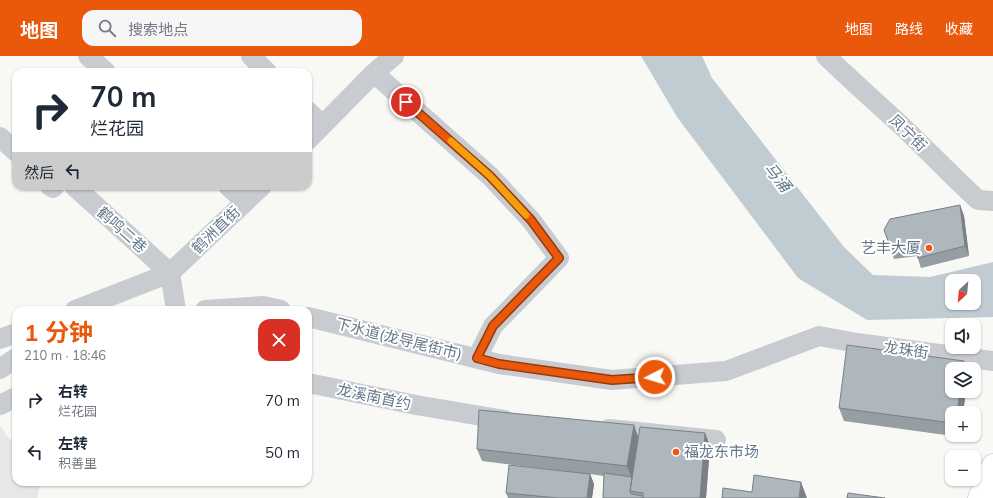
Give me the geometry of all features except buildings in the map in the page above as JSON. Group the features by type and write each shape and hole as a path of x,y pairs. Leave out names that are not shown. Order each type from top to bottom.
{"main road":[{"path":"979,498 993,465"}],"street":[{"path":"88,56 102,68"},
{"path":"251,56 263,68"},
{"path":"312,136 374,73 394,56"},
{"name":"凤宁街","path":"826,56 978,200 993,201"},
{"path":"374,73 490,176 531,220 559,258 493,326 477,358"},
{"path":"312,115 322,125"},
{"path":"0,137 12,148"},
{"name":"鹤鸣二巷","path":"78,190 170,273"},
{"path":"232,190 245,202"},
{"name":"鹤洲直街","path":"170,273 258,190"},
{"path":"85,306 170,273 175,306"},
{"name":"下水道(龙导尾街市)","path":"312,318 499,364 612,380 726,371 819,336"},
{"path":"0,339 12,334"},
{"name":"龙珠街","path":"819,336 864,344 993,361"},
{"path":"0,369 12,361"},
{"name":"龙溪南首约","path":"312,384 441,410 521,422"},
{"path":"0,405 12,399"},
{"path":"590,427 716,440"}],"shaded area":[{"path":"0,426 10,440 12,438 12,486 39,486 37,498 0,498"}],"water":[{"name":"马涌","path":"641,56 702,56 712,78 844,247 873,275 930,277 993,262 993,317 867,320 798,278 677,117"}],"slow traffic":[{"path":"451,141 490,176 526,215"}],"place":[{"name":"艺丰大厦","path":"929,248"},
{"name":"福龙东市场","path":"676,452"}],"route":[{"path":"406,102 490,176 531,220 559,258 493,326 477,358 499,364 612,380 655,377"}]}
